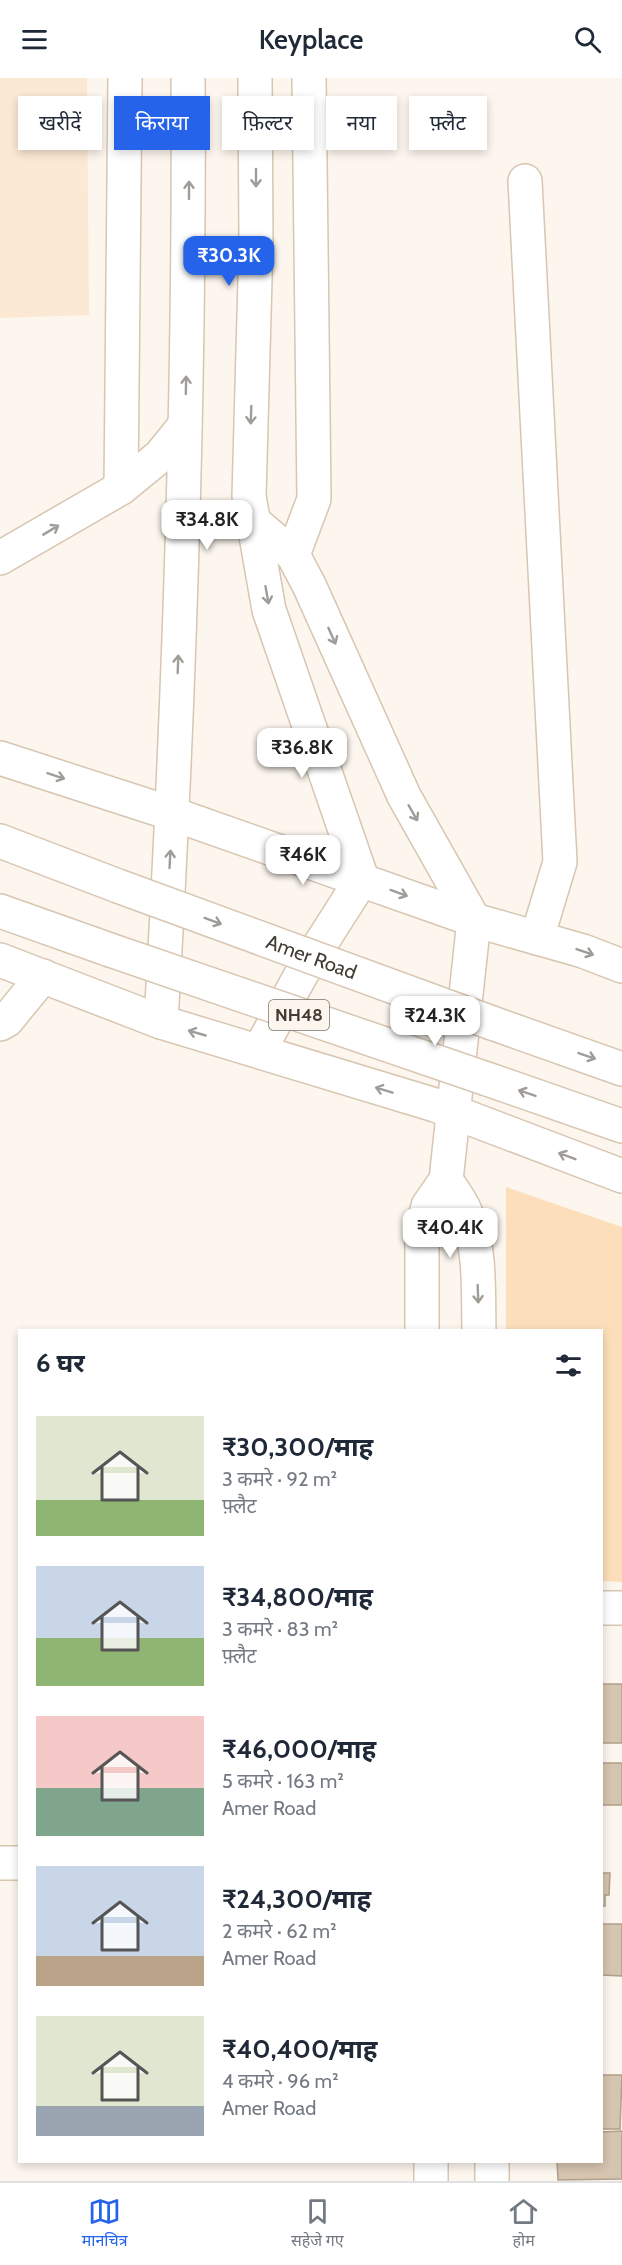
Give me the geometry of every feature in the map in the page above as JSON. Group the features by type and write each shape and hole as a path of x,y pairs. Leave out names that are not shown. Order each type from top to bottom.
{"main road":[{"path":"121,488 125,78"},
{"path":"161,1022 173,814 185,425 189,234 188,78"},
{"path":"255,78 256,243 249,496 269,610 362,879"},
{"path":"293,555 314,499 309,78"},
{"path":"525,182 560,862 537,938"},
{"path":"0,558 121,488 160,456 185,425"},
{"path":"253,521 293,555 309,585 404,796 474,920 446,1180 428,1206 422,1231 422,1329"},
{"path":"0,758 173,814 474,920 622,966"},
{"name":"Amer Road","path":"0,841 622,1069"},
{"path":"259,1051 302,973 362,879"},
{"name":"NH48","path":"0,911 622,1126"},
{"path":"0,960 161,1022 453,1113 622,1176"},
{"path":"0,1024 7,1020 43,976"},
{"path":"446,1180 467,1214 472,1235 477,1267 479,1329"},
{"path":"603,1608 622,1608"},
{"path":"0,1863 18,1863"},
{"path":"431,2163 431,2181"},
{"path":"492,2163 492,2181"}],"shaded area":[{"path":"0,78 87,78 87,96 18,96 18,150 88,150 89,315 0,318"},
{"path":"506,1187 622,1227 622,1582 603,1581 603,1329 506,1329"}],"building":[{"path":"603,1684 622,1684 622,1743 603,1743"},
{"path":"603,1763 622,1763 622,1805 603,1805"},
{"path":"603,1873 610,1873 609,1895 605,1895 605,1906 603,1906"},
{"path":"603,1924 622,1924 622,1976 603,1975"},
{"path":"603,2075 622,2075 620,2129 603,2129"},
{"path":"622,2131 622,2179 558,2180 557,2163 603,2163 603,2132"}]}
